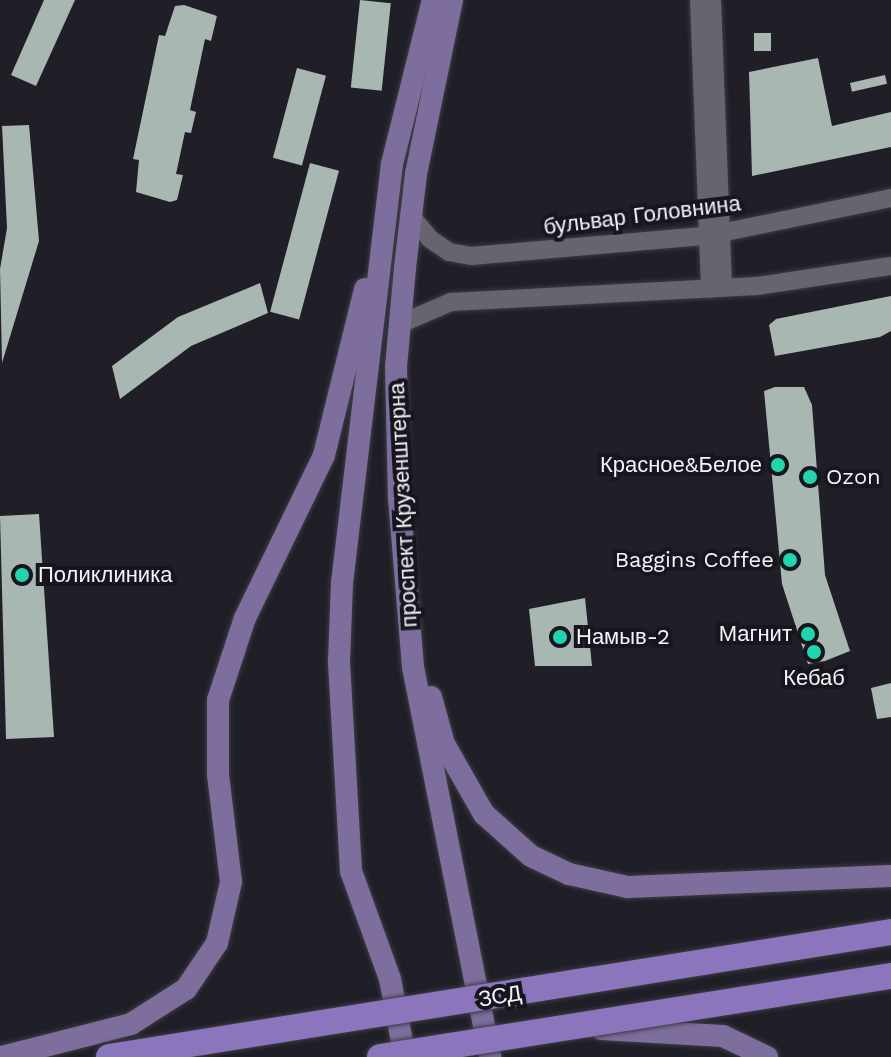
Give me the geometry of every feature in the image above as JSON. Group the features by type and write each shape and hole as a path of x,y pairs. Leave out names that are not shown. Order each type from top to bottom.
{"highway":[{"name":"ЗСД","path":"109,1057 891,932"},
{"name":"ЗСД","path":"380,1057 891,976"}],"main road":[{"name":"проспект Крузенштерна","path":"405,1057 390,979 351,871 338,706 342,583 392,164 433,0"},
{"name":"проспект Крузенштерна","path":"452,0 411,216 400,324 399,497 413,667 459,914 490,1057"},
{"path":"2,1057 131,1024 186,989 217,943 231,882 218,775 218,700 245,618 324,455 392,164"},
{"path":"399,497 423,664 444,744 476,803 531,856 569,874 628,887 891,876"},
{"path":"579,1027 723,1036 767,1057"}],"street":[{"path":"699,0 716,288"},
{"path":"712,0 713,234"},
{"name":"бульвар Головнина","path":"411,216 430,239 471,256 713,234 891,198"},
{"path":"400,324 451,302 716,288 891,266"}],"building":[{"path":"44,0 75,0 36,86 11,75"},
{"path":"360,0 391,3 382,91 351,88"},
{"path":"184,5 217,16 211,41 205,39 190,110 196,112 191,133 185,132 176,174 183,175 177,200 170,202 136,192 139,160 133,159 159,35 165,36 175,6"},
{"path":"754,33 771,33 771,51 754,51"},
{"path":"818,58 832,126 891,112 891,147 752,176 749,72"},
{"path":"297,68 326,76 302,166 273,158"},
{"path":"885,75 887,84 852,92 850,83"},
{"path":"29,125 39,241 2,363 0,269 7,228 2,126"},
{"path":"310,163 339,171 299,320 270,312"},
{"path":"260,283 268,313 191,346 120,399 112,366 178,317"},
{"path":"891,296 891,331 880,337 775,356 769,325 776,319"},
{"path":"775,387 804,387 812,405 825,575 850,651 808,664 782,584 764,391"},
{"name":"Поликлиника","path":"39,514 54,737 6,739 0,516"},
{"name":"Намыв-2","path":"585,598 592,666 535,666 529,609"},
{"path":"891,683 891,717 877,719 871,688"}],"place":[{"name":"Красное&Белое","path":"778,465"},
{"name":"Ozon","path":"810,477"},
{"name":"Baggins Coffee","path":"790,560"},
{"name":"Поликлиника","path":"22,575"},
{"name":"Магнит","path":"808,634"},
{"name":"Намыв-2","path":"560,637"},
{"name":"Кебаб","path":"814,652"}]}
